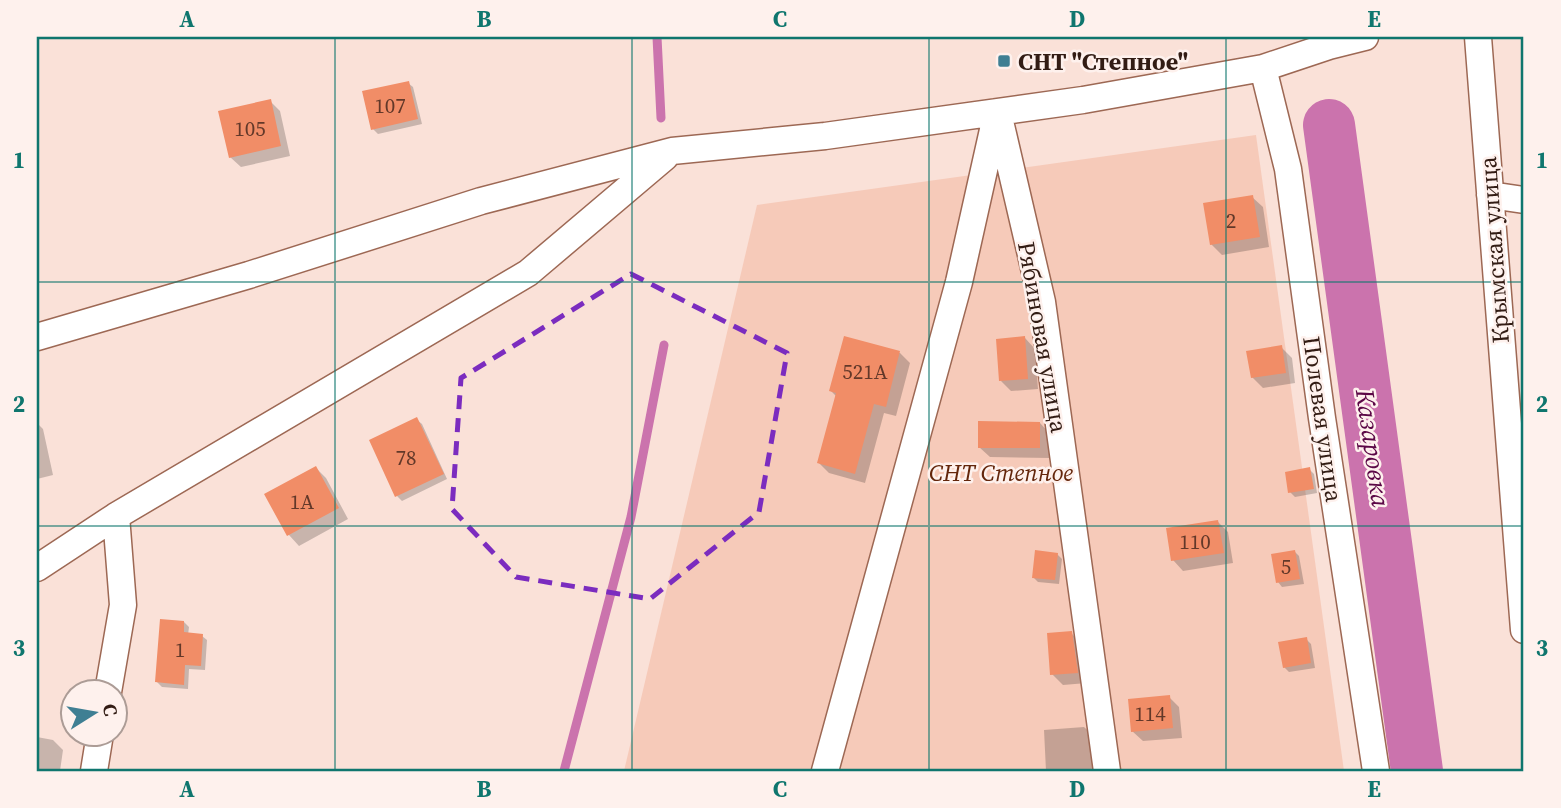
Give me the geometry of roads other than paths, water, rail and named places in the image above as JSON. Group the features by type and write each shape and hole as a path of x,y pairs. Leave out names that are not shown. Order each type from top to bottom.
{"street":[{"path":"37,337 236,279 481,201 671,151 825,136 1083,100 1263,68 1365,37"},
{"name":"Крымская улица","path":"1478,37 1524,630"},
{"name":"Полевая улица","path":"1263,68 1289,169 1322,418 1376,771"},
{"path":"825,771 959,282 998,112"},
{"name":"Рябиновая улица","path":"998,112 1042,302 1107,771"},
{"path":"37,568 116,516 528,273 671,151"},
{"path":"1490,195 1524,200"},
{"path":"110,678 123,605 116,516"},
{"path":"94,771 98,748"}],"waterway":[{"path":"657,37 661,118"},
{"name":"Казаровка","path":"1329,125 1417,771"},
{"path":"564,771 631,517 664,345"}],"place":[{"name":"СНТ \"Степное\"","path":"1004,61"}],"park label":[{"name":"СНТ Степное","path":"1001,472"}]}
